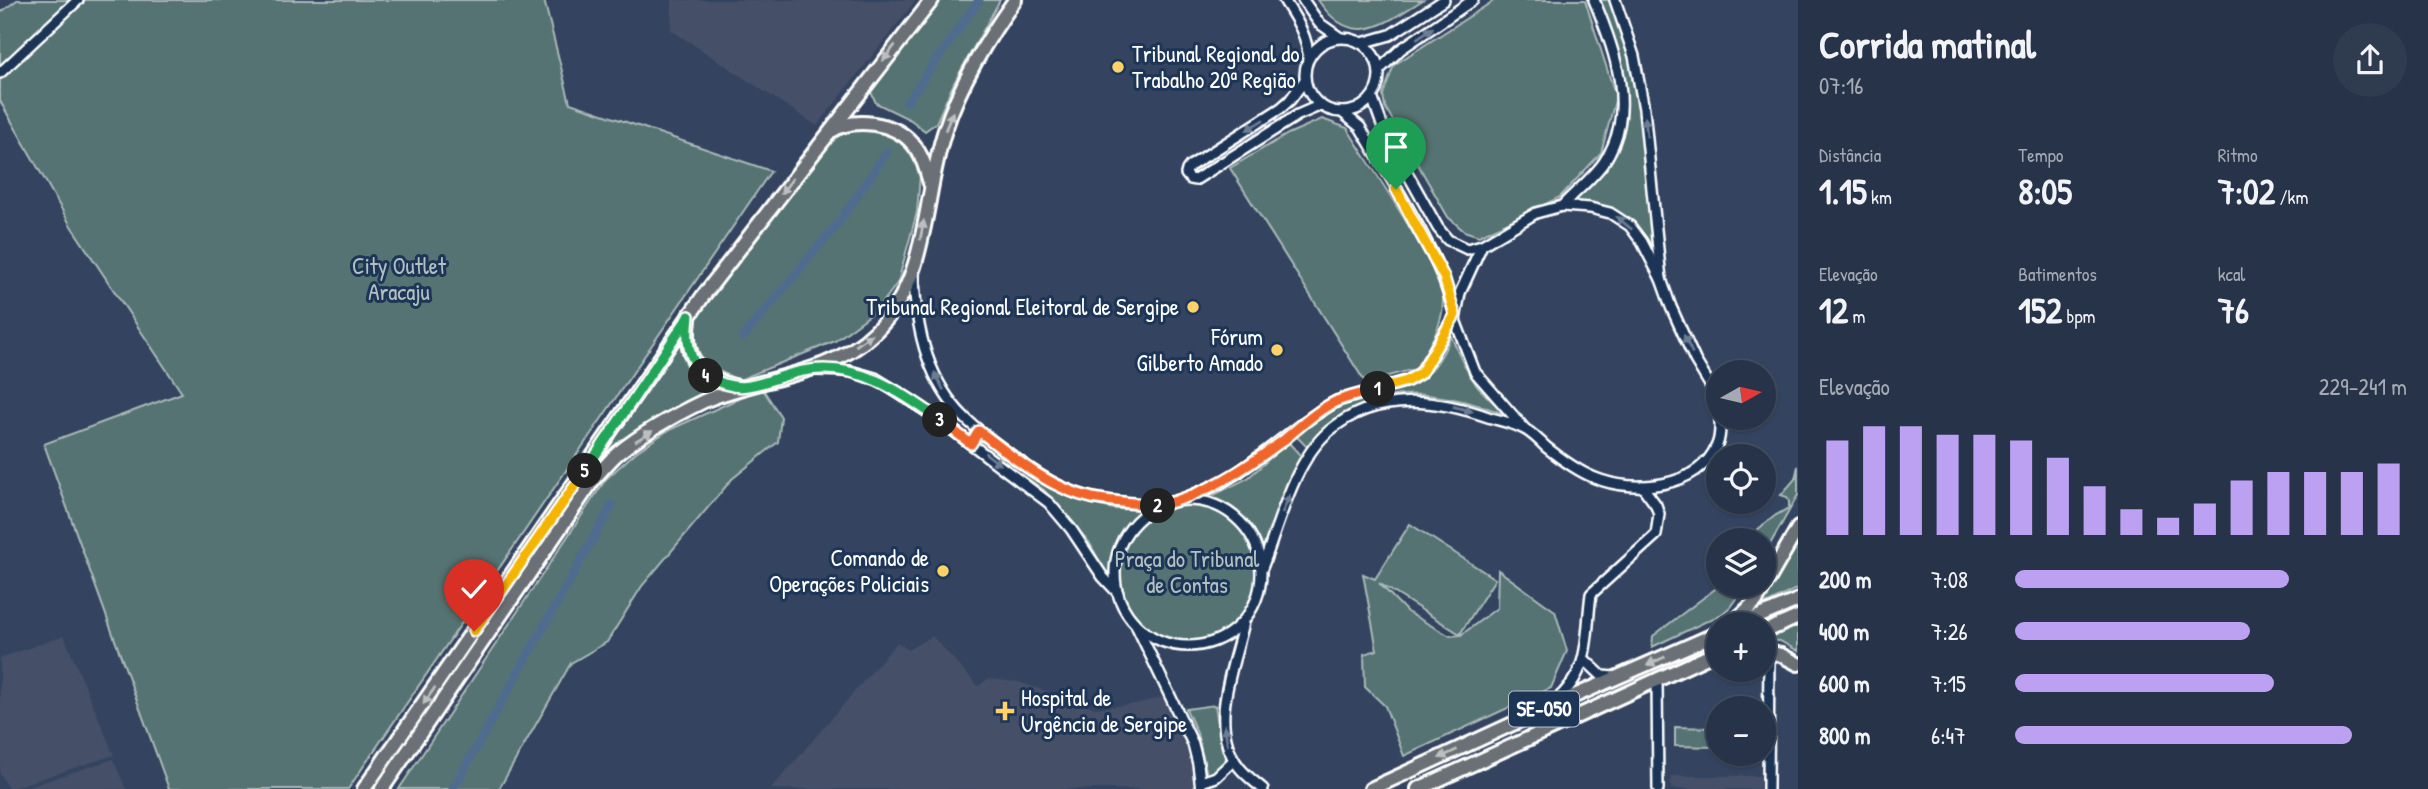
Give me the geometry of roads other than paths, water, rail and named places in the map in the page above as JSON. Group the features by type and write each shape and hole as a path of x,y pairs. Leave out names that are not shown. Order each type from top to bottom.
{"main road":[{"path":"364,789 689,316 932,0"},
{"path":"383,789 593,480 617,454 639,438 705,401 804,371 840,356 873,334 896,308 914,273 945,130 962,88 1015,0"},
{"path":"829,132 841,125 857,123 883,126 901,134 918,151 931,187"},
{"path":"689,316 687,334 696,367 715,381 744,389"},
{"path":"1745,612 1756,601 1798,528"},
{"path":"1770,612 1798,600"},
{"path":"1776,627 1798,617"},
{"name":"SE-050","path":"1371,789 1706,639"},
{"path":"1776,655 1798,664"},
{"name":"SE-050","path":"1418,789 1706,657"}],"street":[{"path":"0,72 78,0"},
{"path":"1284,0 1308,49 1305,80 1308,90 1321,106 1342,112 1353,111 1373,97 1377,89 1380,70 1377,59 1362,43 1351,38 1326,40 1315,48 1308,60"},
{"path":"1303,0 1319,23 1339,37"},
{"path":"1362,43 1390,35 1444,0"},
{"path":"1380,70 1401,49 1473,0"},
{"path":"1562,205 1603,164 1616,137 1621,114 1618,70 1594,0"},
{"path":"1615,0 1634,56 1644,109 1661,279"},
{"path":"1305,80 1281,108 1190,166 1187,170 1188,176 1195,180 1298,115 1321,106"},
{"path":"1373,97 1385,133 1437,228 1448,240 1468,250 1482,245 1536,213 1562,205 1590,208 1620,218 1630,226 1642,242 1661,279 1671,307 1706,378"},
{"path":"1342,112 1360,127 1432,252 1444,277 1458,331 1475,372 1526,430 1575,468 1594,478 1612,484 1642,486 1679,479 1700,467 1708,460 1717,444 1719,430"},
{"path":"1234,760 1216,777 1201,785 1193,744 1137,626 1125,610 1118,593 1115,567 1124,537 1142,516 1159,506 1219,484 1337,401 1407,381 1421,373 1455,315 1460,293 1482,245"},
{"path":"914,273 915,305 921,335 936,377 961,415 1037,474 1063,488 1102,500 1159,506"},
{"path":"804,371 850,371 875,378 934,416 1049,503 1071,529 1103,577 1118,593"},
{"path":"1263,789 1240,769 1234,760 1227,742 1225,698 1244,622 1259,593 1262,568 1307,456 1329,431 1349,417 1375,406 1417,401 1456,407 1526,430"},
{"path":"971,444 979,431"},
{"path":"1545,709 1573,684 1584,659 1591,594 1656,535 1659,514 1656,505 1642,486"},
{"path":"1184,499 1212,503 1235,516 1255,542 1262,568"},
{"path":"1137,626 1151,637 1170,645 1187,647 1205,645 1227,636 1244,622"},
{"path":"1584,659 1602,676 1619,678"},
{"path":"1657,679 1658,789"},
{"path":"1766,682 1768,789"}],"waterway":[{"path":"907,102 979,0"},
{"path":"742,338 839,222 887,152"},
{"path":"453,789 612,505"}],"place":[{"name":"Tribunal Regional do Trabalho 20ª Região","path":"1118,67"},
{"name":"Tribunal Regional Eleitoral de Sergipe","path":"1193,307"},
{"name":"Fórum Gilberto Amado","path":"1277,350"},
{"name":"Comando de Operações Policiais","path":"943,571"},
{"name":"Hospital de Urgência de Sergipe","path":"1005,711"}],"park label":[{"name":"City Outlet Aracaju","path":"399,279"},
{"name":"Praça do Tribunal de Contas","path":"1187,572"}]}
